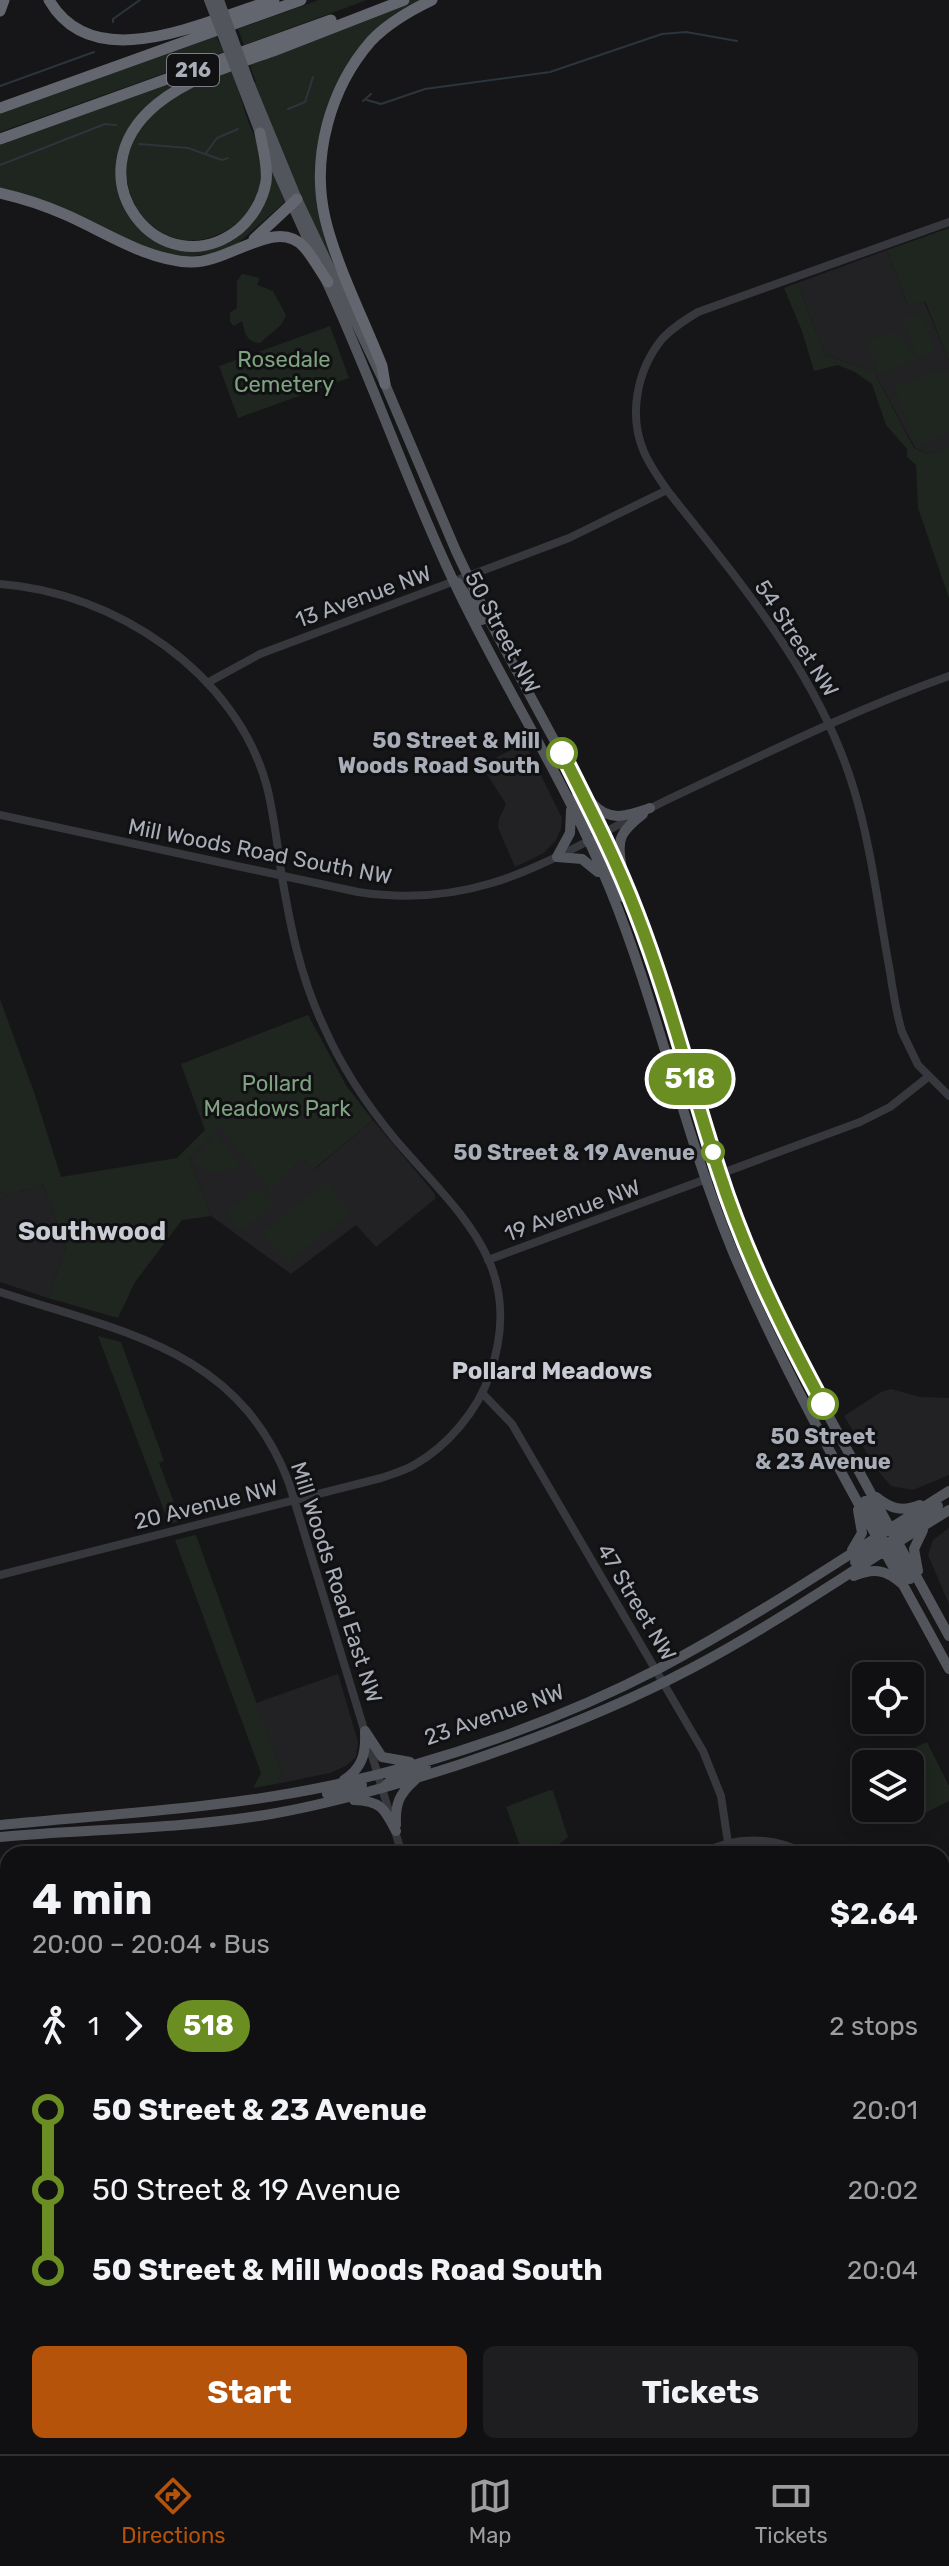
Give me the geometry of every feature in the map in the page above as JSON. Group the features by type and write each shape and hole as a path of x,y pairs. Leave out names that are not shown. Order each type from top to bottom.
{"highway":[{"path":"0,11 4,0"},
{"path":"49,0 61,16 83,32 109,40 127,40 181,30 274,0"},
{"name":"216","path":"0,108 301,0"},
{"name":"216","path":"0,139 387,0"},
{"path":"260,133 265,183 252,215 231,234 197,245 172,242 149,232 129,208 120,181 122,154 131,131 158,103 179,89 228,66 404,0"},
{"path":"385,384 382,366 328,229 321,194 321,153 336,98 372,40 403,16 432,0"},
{"path":"0,193 64,214 164,258 192,263 223,257 269,237 287,236 306,249 328,282"},
{"path":"237,251 261,234 294,202"}],"main road":[{"name":"50 Street NW","path":"209,0 453,581 559,778 609,886 639,965 706,1179 728,1240 758,1308 852,1490 919,1581 948,1634"},
{"name":"50 Street NW","path":"219,0 260,133 385,384 468,576 573,775 624,882 641,925 720,1174 751,1256 791,1344 871,1494 905,1587 949,1669"},
{"path":"422,512 459,572 468,576"},
{"path":"453,581 464,589 496,642 510,656"},
{"path":"573,775 591,802 603,813 624,817 650,808"},
{"path":"559,778 593,830 602,834"},
{"path":"572,804 570,833 557,857 586,861 609,886"},
{"path":"624,882 619,851 621,836 650,808"},
{"path":"588,841 600,847 633,917 641,925"},
{"path":"833,1455 848,1473 923,1600 948,1634"},
{"path":"849,1555 862,1533 852,1490"},
{"name":"23 Avenue NW","path":"0,1837 164,1827 272,1813 382,1789 521,1744 664,1683 799,1606 949,1491"},
{"path":"871,1494 886,1505 899,1509 937,1499"},
{"path":"888,1540 949,1498"},
{"name":"23 Avenue NW","path":"0,1825 232,1803 338,1784 483,1742 582,1704 656,1670 725,1632 849,1555 935,1519 949,1510"},
{"path":"919,1581 915,1543 920,1533 935,1519"},
{"path":"799,1606 871,1570 888,1573 905,1587"},
{"path":"919,1612 949,1654"},
{"path":"365,1731 382,1757 416,1763"},
{"path":"338,1784 360,1765 365,1749 365,1731"},
{"path":"382,1789 393,1778 450,1758 483,1742"},
{"path":"272,1813 369,1782 378,1774"},
{"path":"396,1831 397,1801 401,1793 421,1777"},
{"path":"335,1799 370,1801 384,1808 396,1831"}],"street":[{"name":"54 Street NW","path":"949,222 698,312 671,331 653,352 637,391 637,427 644,452 667,490 786,646 830,723 860,812 899,1024 909,1050 928,1077 949,1096"},
{"name":"13 Avenue NW","path":"207,683 260,654 575,535 667,490"},
{"name":"20 Avenue NW","path":"0,584 51,593 105,611 159,642 207,683 238,723 260,766 271,803 301,969 317,1012 338,1056 363,1097 468,1222 498,1286 501,1317 498,1346 483,1394 468,1416 436,1450 413,1466 381,1478 295,1501 0,1575"},
{"name":"Mill Woods Road South NW","path":"0,815 389,896 436,896 503,881 830,723 949,676"},
{"name":"19 Avenue NW","path":"488,1260 876,1115 928,1077"},
{"name":"Mill Woods Road East NW","path":"0,1292 147,1340 179,1354 228,1389 258,1424 281,1464 295,1501 400,1846"},
{"name":"47 Street NW","path":"483,1394 512,1424 703,1751 715,1776 723,1804 728,1843"},
{"path":"721,1846 760,1840 785,1846"}],"shaded area":[{"path":"887,250 908,306 924,301 949,361 949,447 928,454 915,448 874,372 825,355 797,283"},
{"path":"525,743 562,818 556,840 544,853 515,867 498,828 506,804 481,765"},
{"path":"373,1120 435,1194 435,1199 376,1247 356,1225 291,1274 211,1216 189,1158 220,1126 270,1190 303,1159 315,1169"},
{"path":"43,1184 66,1248 48,1298 0,1282 0,1192 9,1195"},
{"path":"891,1389 920,1397 949,1398 949,1475 913,1490 891,1486 878,1471 844,1416"},
{"path":"949,1528 949,1604 928,1555 933,1540"},
{"path":"338,1674 358,1742 356,1757 346,1766 330,1773 276,1784 282,1774 256,1703"}],"green space":[{"path":"319,0 367,0 244,45 238,29"},
{"path":"412,0 421,0 344,73 332,95 318,145 341,281 289,172 253,84 256,82 249,63"},
{"path":"216,36 224,52 0,132 0,114"},
{"path":"231,69 262,158 264,173 261,188 251,209 235,225 206,238 180,239 157,230 140,212 129,190 126,164 133,137 151,112 169,98"},
{"path":"183,78 133,123 125,137 118,168 143,229 190,248 251,222 270,167 285,202 237,244 213,253 187,257 148,250 0,191 0,145"},
{"path":"949,228 949,361 925,301 908,306 887,250"},
{"path":"242,274 260,278 257,285 273,291 286,315 261,343 249,339 242,321 234,326 230,322 230,313 237,308 237,281"},
{"path":"797,283 825,355 874,372 914,448 928,454 949,447 949,598 918,508 916,465 886,425 872,384 838,365 814,371 784,288"},
{"path":"921,313 936,352 917,359 903,319"},
{"name":"Rosedale Cemetery","path":"330,326 349,378 238,418 219,366"},
{"path":"887,333 902,337 915,359 885,374 878,373 867,341"},
{"path":"939,370 949,373 949,432 919,445 914,443 894,387"},
{"name":"Pollard Meadows Park","path":"0,999 61,1177 177,1158 205,1130 181,1064 308,1015 347,1087 373,1120 314,1169 303,1159 270,1191 220,1127 189,1158 211,1216 182,1220 135,1282 118,1318 48,1298 66,1248 43,1184 9,1195 0,1192"},
{"path":"214,1136 219,1136 242,1165 217,1172 199,1165 195,1160"},
{"path":"326,1181 351,1212 288,1263 262,1233"},
{"path":"260,1187 274,1206 239,1232 225,1213"},
{"path":"98,1336 121,1342 164,1461 159,1463 181,1521 169,1524"},
{"path":"196,1535 282,1774 276,1784 253,1788 261,1773 175,1540"},
{"path":"927,1742 949,1786 949,1801 924,1814 924,1750 910,1750"},
{"path":"553,1791 568,1837 554,1846 520,1846 506,1807"}],"waterway":[{"path":"113,22 140,0"},
{"path":"367,100 381,104 425,89 550,72 662,34 686,32 737,41"},
{"path":"0,86 94,52"},
{"path":"288,109 305,102 313,77"},
{"path":"363,101 371,94"},
{"path":"0,165 105,124 116,125"},
{"path":"206,153 217,138 238,129"},
{"path":"139,144 188,148 222,160 228,158"}],"bus line":[{"name":"518","path":"562,753 635,910 658,972 720,1174 751,1256 791,1344 823,1404"}],"place":[{"name":"50 Street & Mill Woods Road South","path":"562,753"},
{"name":"50 Street & 19 Avenue","path":"713,1152"},
{"name":"50 Street & 23 Avenue","path":"823,1404"}],"district":[{"name":"Southwood","path":"92,1231"},
{"name":"Pollard Meadows","path":"552,1371"}]}
